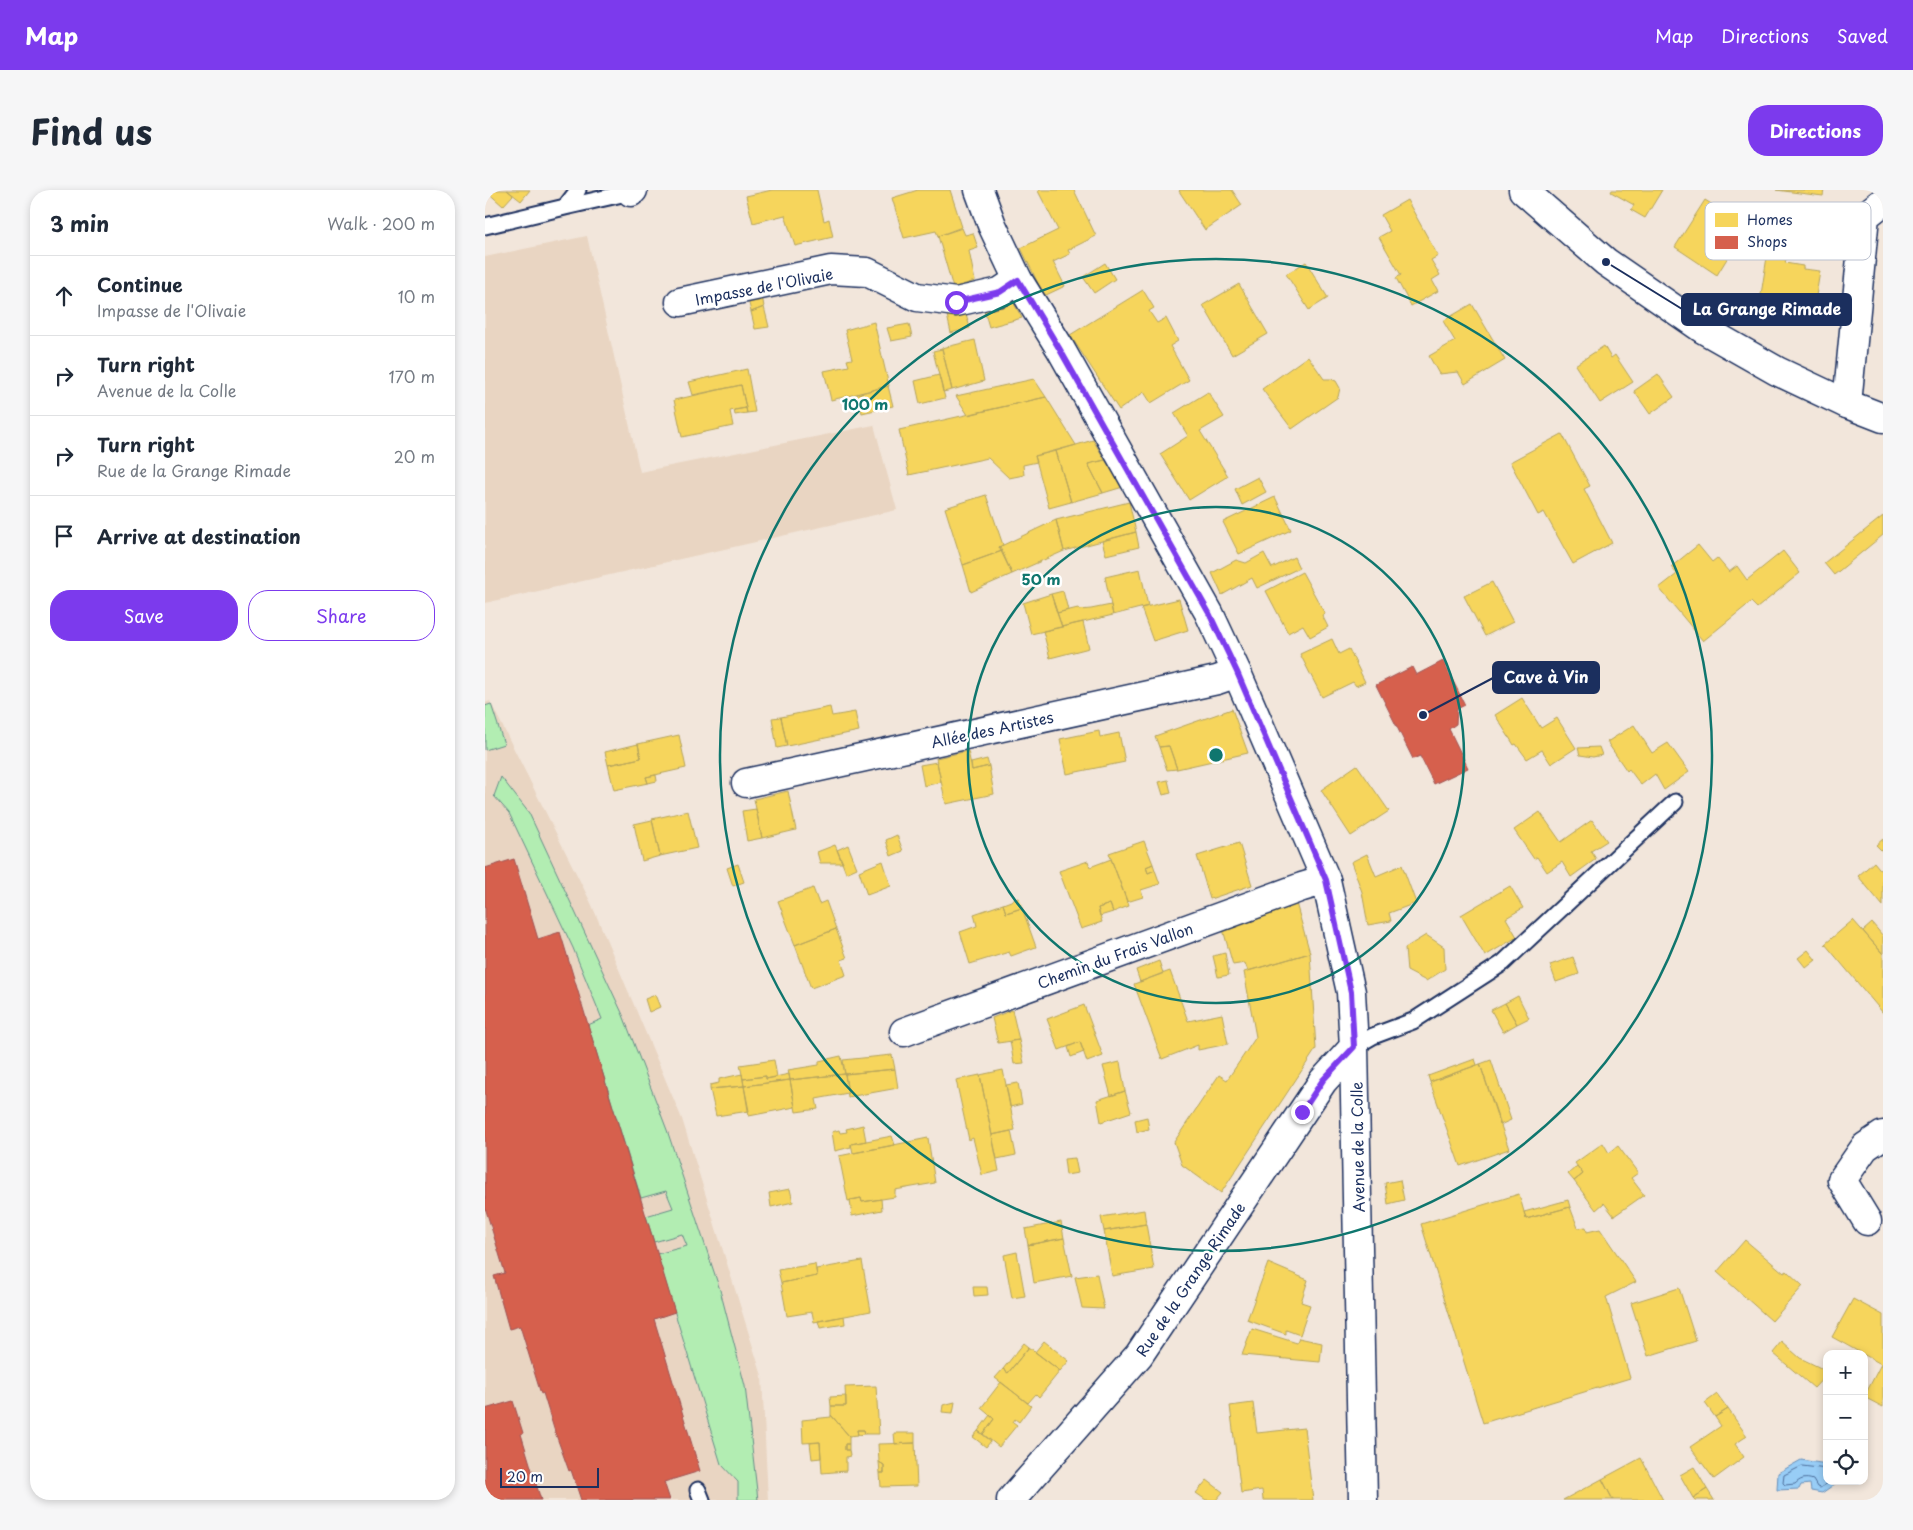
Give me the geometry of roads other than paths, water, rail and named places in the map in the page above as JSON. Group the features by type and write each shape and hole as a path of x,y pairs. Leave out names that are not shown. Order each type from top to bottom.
{"street":[{"name":"Avenue de la Colle","path":"979,190 992,225 1018,280 1059,348 1209,613 1237,672 1326,880 1351,992 1354,1047 1363,1500"},
{"path":"1523,190 1606,262 1703,329 1777,371 1847,404 1883,418"},
{"path":"1871,212 1883,204"},
{"path":"1847,404 1861,260"},
{"name":"Impasse de l'Olivaie","path":"680,302 831,270 867,272 917,297 956,302 1000,292 1018,280"},
{"name":"Allée des Artistes","path":"746,782 1217,680 1237,672"},
{"name":"Chemin du Frais Vallon","path":"904,1032 1302,887 1326,880"},
{"name":"Rue de la Grange Rimade","path":"1011,1500 1139,1355 1323,1080 1354,1047"},
{"path":"1867,1220 1842,1180 1865,1146 1883,1135"}],"lane":[{"path":"565,207 578,190"},
{"path":"485,226 632,191"},
{"path":"1354,1047 1373,1036 1413,1020 1503,963 1675,802"}],"water":[{"path":"1801,1460 1823,1463 1823,1485 1833,1485 1822,1493 1811,1491 1810,1484 1801,1485 1799,1489 1777,1490 1778,1473"}],"place":[{"name":"La Grange Rimade","path":"1606,262"},
{"name":"Cave à Vin","path":"1423,715"}]}
